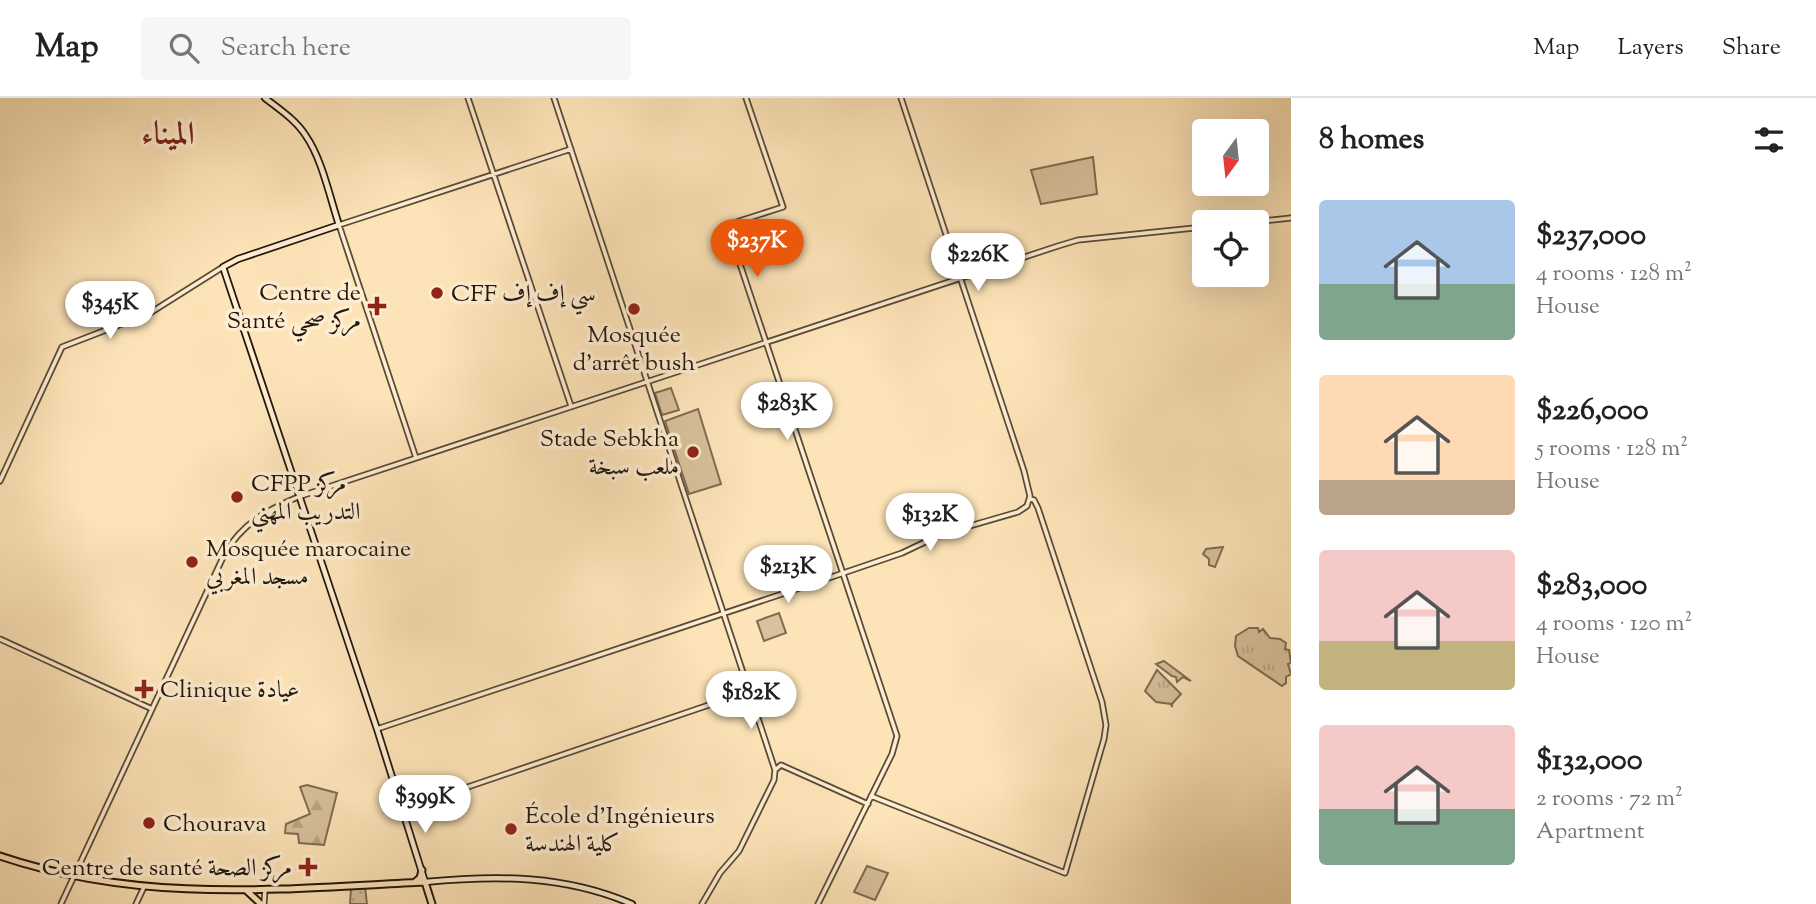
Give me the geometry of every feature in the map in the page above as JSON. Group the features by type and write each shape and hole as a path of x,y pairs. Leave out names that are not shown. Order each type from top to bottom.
{"highway":[{"path":"0,857 74,876 144,888 247,892 425,882 432,904"},
{"path":"415,882 420,878 422,870"},
{"path":"415,882 430,895"},
{"path":"247,892 262,904"}],"main road":[{"path":"265,98 307,137 339,225 238,259 223,267 377,729 425,882 509,877 544,879 586,888 632,904"},
{"path":"422,870 431,879 442,880"},
{"path":"430,895 432,884 442,880"}],"street":[{"path":"468,98 571,406"},
{"path":"554,98 774,763 774,780 739,851 720,873 702,904"},
{"path":"746,98 783,207 727,225 897,736 895,749 817,904"},
{"path":"377,729 844,573 902,553 942,534 1018,512 1027,506 1030,499 1024,471 901,98"},
{"path":"416,458 339,225 571,149"},
{"path":"1269,220 1291,218"},
{"path":"61,904 229,546 241,531 265,512 298,497 1078,240 1192,228"},
{"path":"0,481 62,346 150,313 223,267"},
{"path":"872,796 1065,873 1104,739 1105,715 1038,508 1034,500 1030,499"},
{"path":"0,639 152,709"},
{"path":"403,809 751,691"},
{"path":"774,763 868,804"},
{"path":"775,770 780,765"},
{"path":"138,903 144,888"},
{"path":"262,904 265,890"}],"green space":[{"path":"1093,157 1097,194 1041,204 1031,170"},
{"path":"671,388 679,410 662,415 655,393"},
{"name":"Stade Sebkha ملعب سبخة","path":"698,409 721,484 689,494 665,421"},
{"path":"1223,547 1215,567 1209,565 1209,559 1203,554 1206,549"},
{"path":"779,613 786,633 764,641 757,621"},
{"path":"1249,628 1258,628 1259,632 1263,629 1270,638 1286,643 1291,674 1286,677 1286,683 1282,686 1238,656 1236,636"},
{"path":"1164,661 1191,681 1183,677 1177,682 1176,677 1156,664"},
{"path":"1157,670 1181,694 1172,707 1171,704 1156,702 1145,691"},
{"path":"307,785 337,793 324,845 299,843 298,834 285,833 286,824 310,814 300,787"},
{"path":"867,866 888,873 875,900 854,892"},
{"path":"365,887 367,904 350,904 351,888"}],"place":[{"name":"CFF سي إف إف","path":"437,293"},
{"name":"Centre de Santé مركز صحي","path":"377,306"},
{"name":"Mosquée d'arrêt bush","path":"634,309"},
{"name":"Stade Sebkha ملعب سبخة","path":"693,452"},
{"name":"CFPP مركز التدريب المهني","path":"237,497"},
{"name":"Mosquée marocaine مسجد المغربي","path":"192,562"},
{"name":"Clinique عيادة","path":"144,689"},
{"name":"Chourava","path":"149,823"},
{"name":"École d'Ingénieurs كلية الهندسة","path":"511,829"},
{"name":"Centre de santé مركز الصحة","path":"308,867"}],"district":[{"name":"الميناء","path":"168,133"}]}
